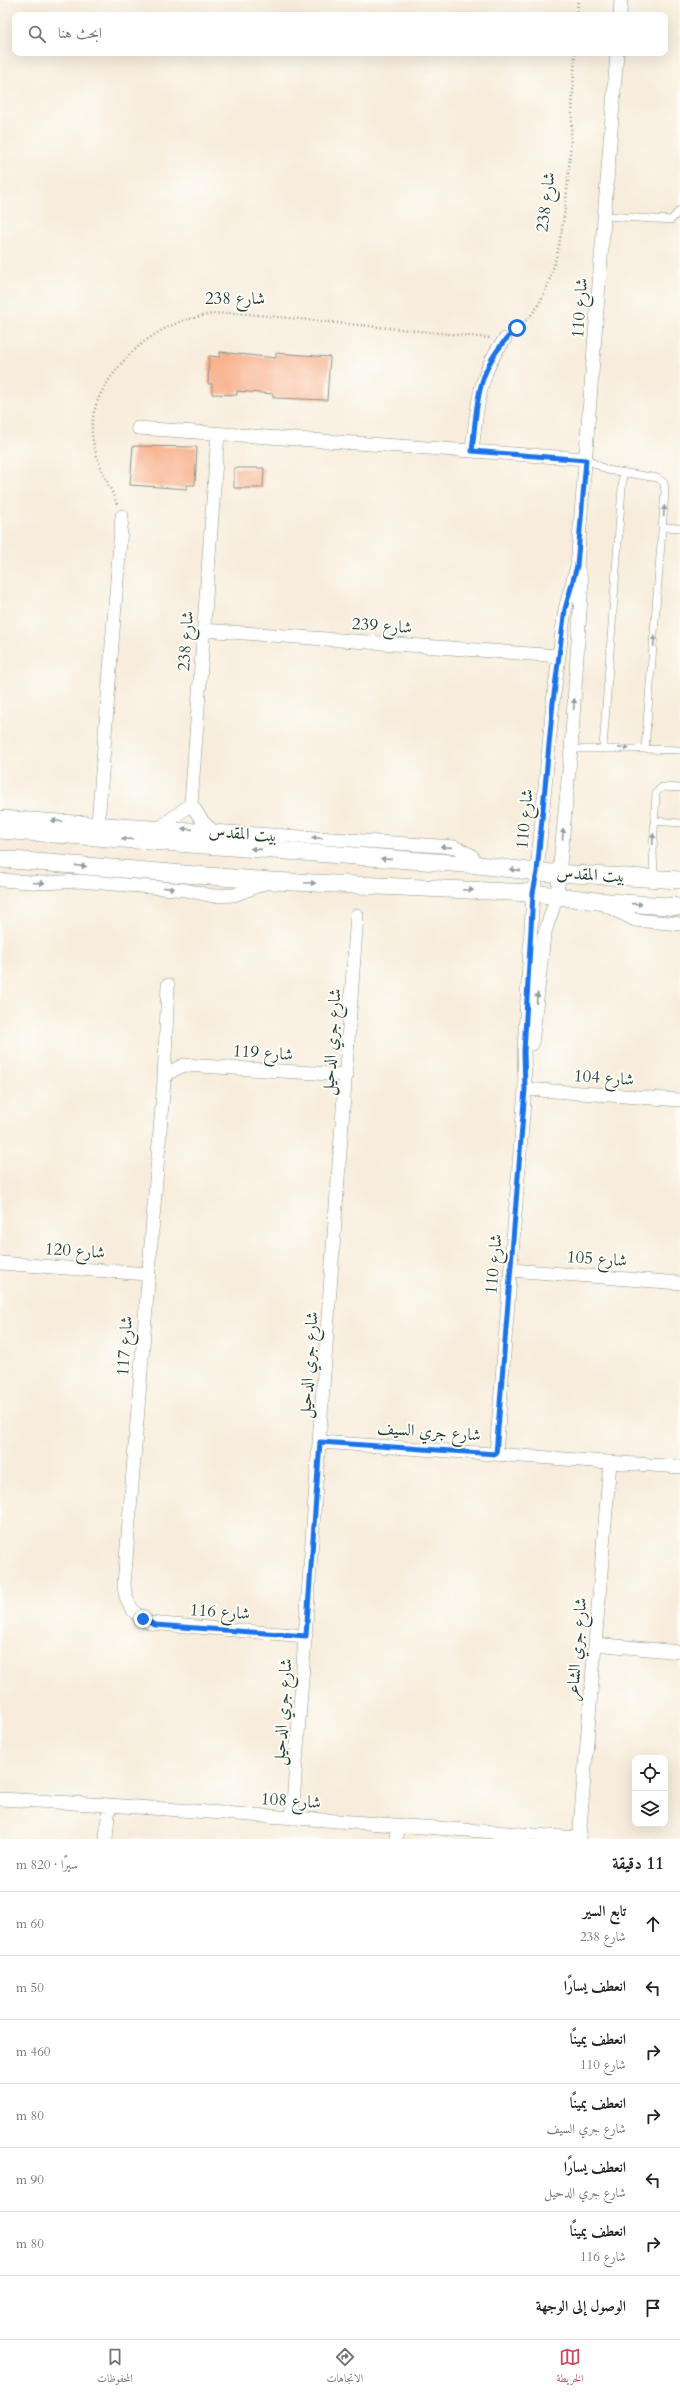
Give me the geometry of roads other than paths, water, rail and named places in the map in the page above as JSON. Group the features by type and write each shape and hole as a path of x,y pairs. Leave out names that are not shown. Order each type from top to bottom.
{"street":[{"path":"617,0 621,0 620,12"},
{"name":"شارع 110","path":"496,1454 525,1083 524,1052 533,893 537,872 565,609 577,566 617,56"},
{"path":"472,451 481,383 490,360 505,339"},
{"path":"138,428 586,460"},
{"name":"شارع 238","path":"191,804 218,433"},
{"path":"98,824 122,516"},
{"name":"شارع 110","path":"525,1083 532,1052 544,936 557,896 571,749 582,582 577,566"},
{"name":"شارع 239","path":"203,630 559,656"},
{"path":"161,828 191,804 202,822 213,831"},
{"name":"بيت المقدس","path":"0,817 455,847 471,855 478,866"},
{"name":"بيت المقدس","path":"0,830 478,866 537,872 559,872 680,880"},
{"name":"بيت المقدس","path":"0,859 271,881 533,893 596,901 680,907"},
{"name":"بيت المقدس","path":"2,882 44,883 79,881 186,890 213,896 234,895 271,881"},
{"name":"بيت المقدس","path":"596,901 635,920 680,924"},
{"name":"شارع جري الدحيل","path":"292,1818 347,1075 357,915"},
{"name":"شارع 117","path":"134,1614 126,1598 124,1585 147,1274 164,1080 168,985"},
{"name":"شارع 119","path":"164,1080 176,1068 188,1065 347,1075"},
{"name":"شارع 104","path":"525,1083 680,1100"},
{"name":"شارع 120","path":"0,1263 147,1274"},
{"name":"شارع 105","path":"511,1270 680,1282"},
{"name":"شارع جري السيف","path":"320,1442 680,1467"},
{"name":"شارع جري الشاعر","path":"579,1838 610,1462"},
{"name":"شارع 116","path":"134,1614 155,1625 306,1636"},
{"path":"595,1644 680,1652"},
{"name":"شارع 108","path":"0,1799 109,1805 579,1838"},
{"path":"106,1839 109,1805"},
{"path":"396,1839 397,1825"}],"lane":[{"path":"605,216 671,220 680,210"},
{"path":"586,460 607,470 623,474 655,477 664,483 663,527 645,749"},
{"path":"603,748 623,474"},
{"path":"663,527 680,528"},
{"path":"571,749 603,748 680,750"},
{"path":"654,878 654,821 657,790 662,787 680,788"},
{"path":"654,821 680,823"}]}
